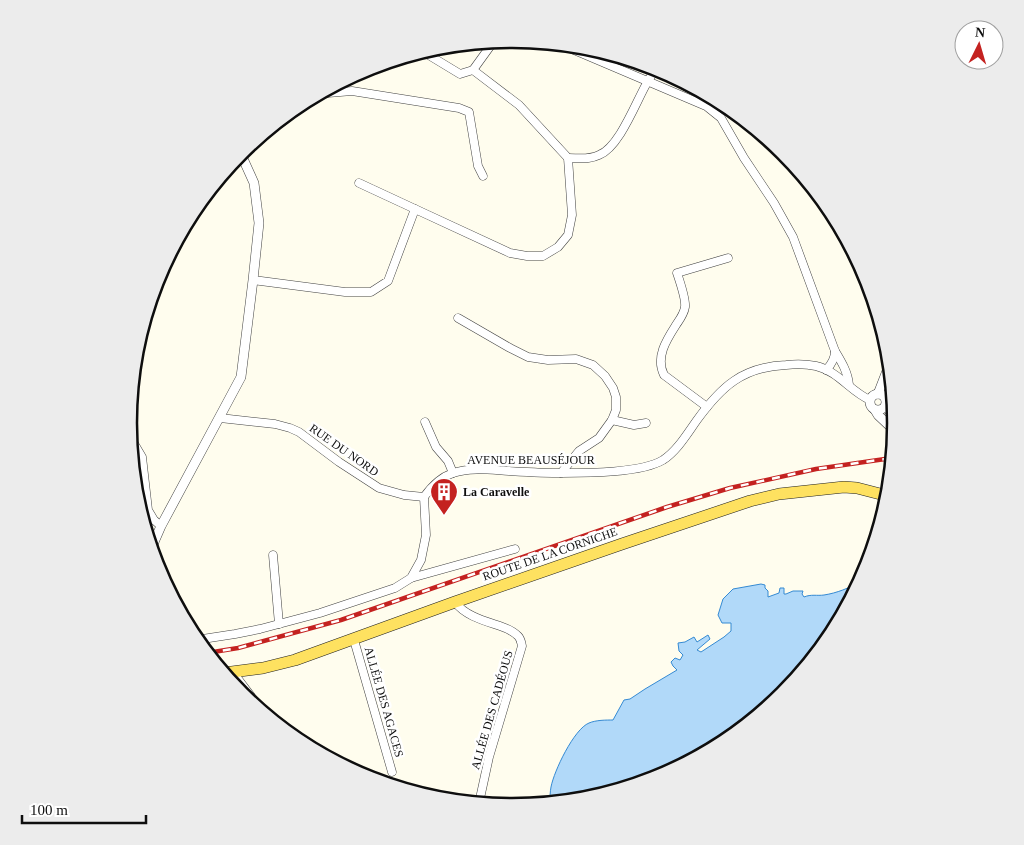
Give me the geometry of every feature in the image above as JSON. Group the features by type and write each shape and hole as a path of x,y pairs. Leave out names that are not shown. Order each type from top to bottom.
{"main road":[{"name":"ROUTE DE LA CORNICHE","path":"232,672 264,668 295,660 455,602 750,501 779,494 844,487 880,494"}],"street":[{"path":"431,57 460,74 473,70 489,48"},
{"path":"587,55 706,106 721,118 793,237 835,351 848,377 849,385"},
{"path":"359,183 510,253 543,256 558,247 568,234 572,216 568,158 519,105 473,70"},
{"path":"568,158 588,159 602,154 613,144 631,115 652,74"},
{"path":"336,92 352,90 459,108 469,112 478,166 483,176"},
{"path":"156,538 241,378 259,223 254,182 244,160"},
{"path":"253,280 345,292 371,292 388,281 415,209"},
{"path":"707,407 664,375 661,369 661,360 667,339 686,305 677,273 728,258"},
{"path":"458,318 528,357 548,360 576,359 593,365 605,376 613,388 616,397 616,410 612,420 599,438 579,451 561,473"},
{"path":"826,370 833,362 835,351"},
{"name":"AVENUE BEAUSÉJOUR","path":"424,497 434,485 453,473 483,469 561,473 635,469 658,463 673,453 707,407 724,388 748,372 760,369 795,364 818,366 870,400"},
{"path":"878,394 884,378"},
{"path":"875,410 880,410 886,403 883,396 878,394 873,395 870,400 871,407 887,423"},
{"name":"RUE DU NORD","path":"220,418 275,424 290,428 379,488 404,495 424,497"},
{"path":"612,420 634,425 646,423"},
{"path":"425,422 436,447 448,461 453,473"},
{"path":"138,450 142,457 148,510 154,520 161,526"},
{"path":"412,578 422,560 426,541 424,497"},
{"path":"205,639 235,634 320,613 395,588 412,578 515,549"},
{"path":"273,555 279,624"},
{"name":"ALLÉE DES CADÉOUS","path":"455,602 460,608 480,619 506,628 514,633 521,640 522,646 489,757 480,796"},
{"name":"ALLÉE DES AGACES","path":"354,640 392,772"}],"water":[{"path":"761,584 765,585 768,597 779,593 780,588 784,588 784,594 793,591 803,591 804,597 834,593 847,588 837,610 824,631 794,670 759,704 720,734 678,759 633,778 609,785 550,795 556,771 571,742 583,727 595,721 613,720 624,700 630,699 677,670 671,662 675,658 680,660 683,655 679,651 678,643 685,642 694,637 697,642 708,635 710,639 697,650 701,652 731,631 731,623 722,623 718,615 723,599 733,589"}],"railway":[{"path":"215,652 238,648 341,620 667,507 730,488 816,469 885,459"}],"place":[{"name":"La Caravelle","path":"444,516"}]}
